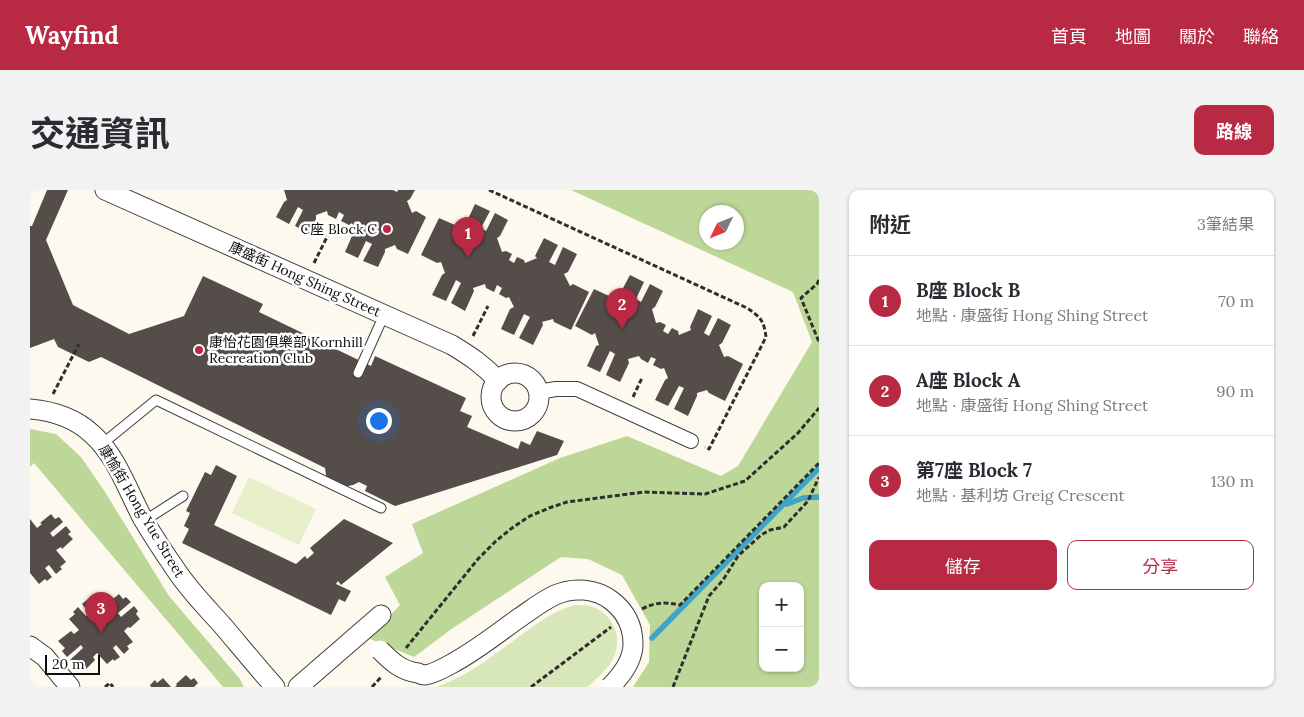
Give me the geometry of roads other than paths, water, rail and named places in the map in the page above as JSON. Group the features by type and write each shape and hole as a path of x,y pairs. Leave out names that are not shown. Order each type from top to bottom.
{"street":[{"name":"康盛街 Hong Shing Street","path":"105,190 452,345 485,367 498,381"},
{"path":"518,373 525,375 536,385 538,392 539,400 536,408 525,419 509,420 502,416 492,403 491,395 494,387 503,376 510,374 518,373"},
{"path":"538,392 556,389 577,389 691,441"},
{"name":"康愉街 Hong Yue Street","path":"30,409 58,413 71,419 93,434 102,444 111,457 144,521 177,572 275,687"},
{"path":"362,631 397,666 410,672 425,675 444,668 460,659 538,605 556,595 572,590 587,590 599,593 612,600 628,619 633,635 633,649 628,663 621,675 610,687"},
{"path":"298,687 381,615"},
{"path":"30,646 45,657 70,687"}],"lane":[{"path":"358,373 384,315"},
{"path":"102,444 156,400 381,508"},
{"path":"144,521 183,496"}],"waterway":[{"path":"652,638 819,468"},
{"path":"787,504 803,498 819,497"}],"place":[{"name":"C座 Block C","path":"387,229"},
{"name":"B座 Block B","path":"468,258"},
{"name":"A座 Block A","path":"622,329"},
{"name":"康怡花園俱樂部 Kornhill Recreation Club","path":"199,350"},
{"name":"第7座 Block 7","path":"101,633"}]}
